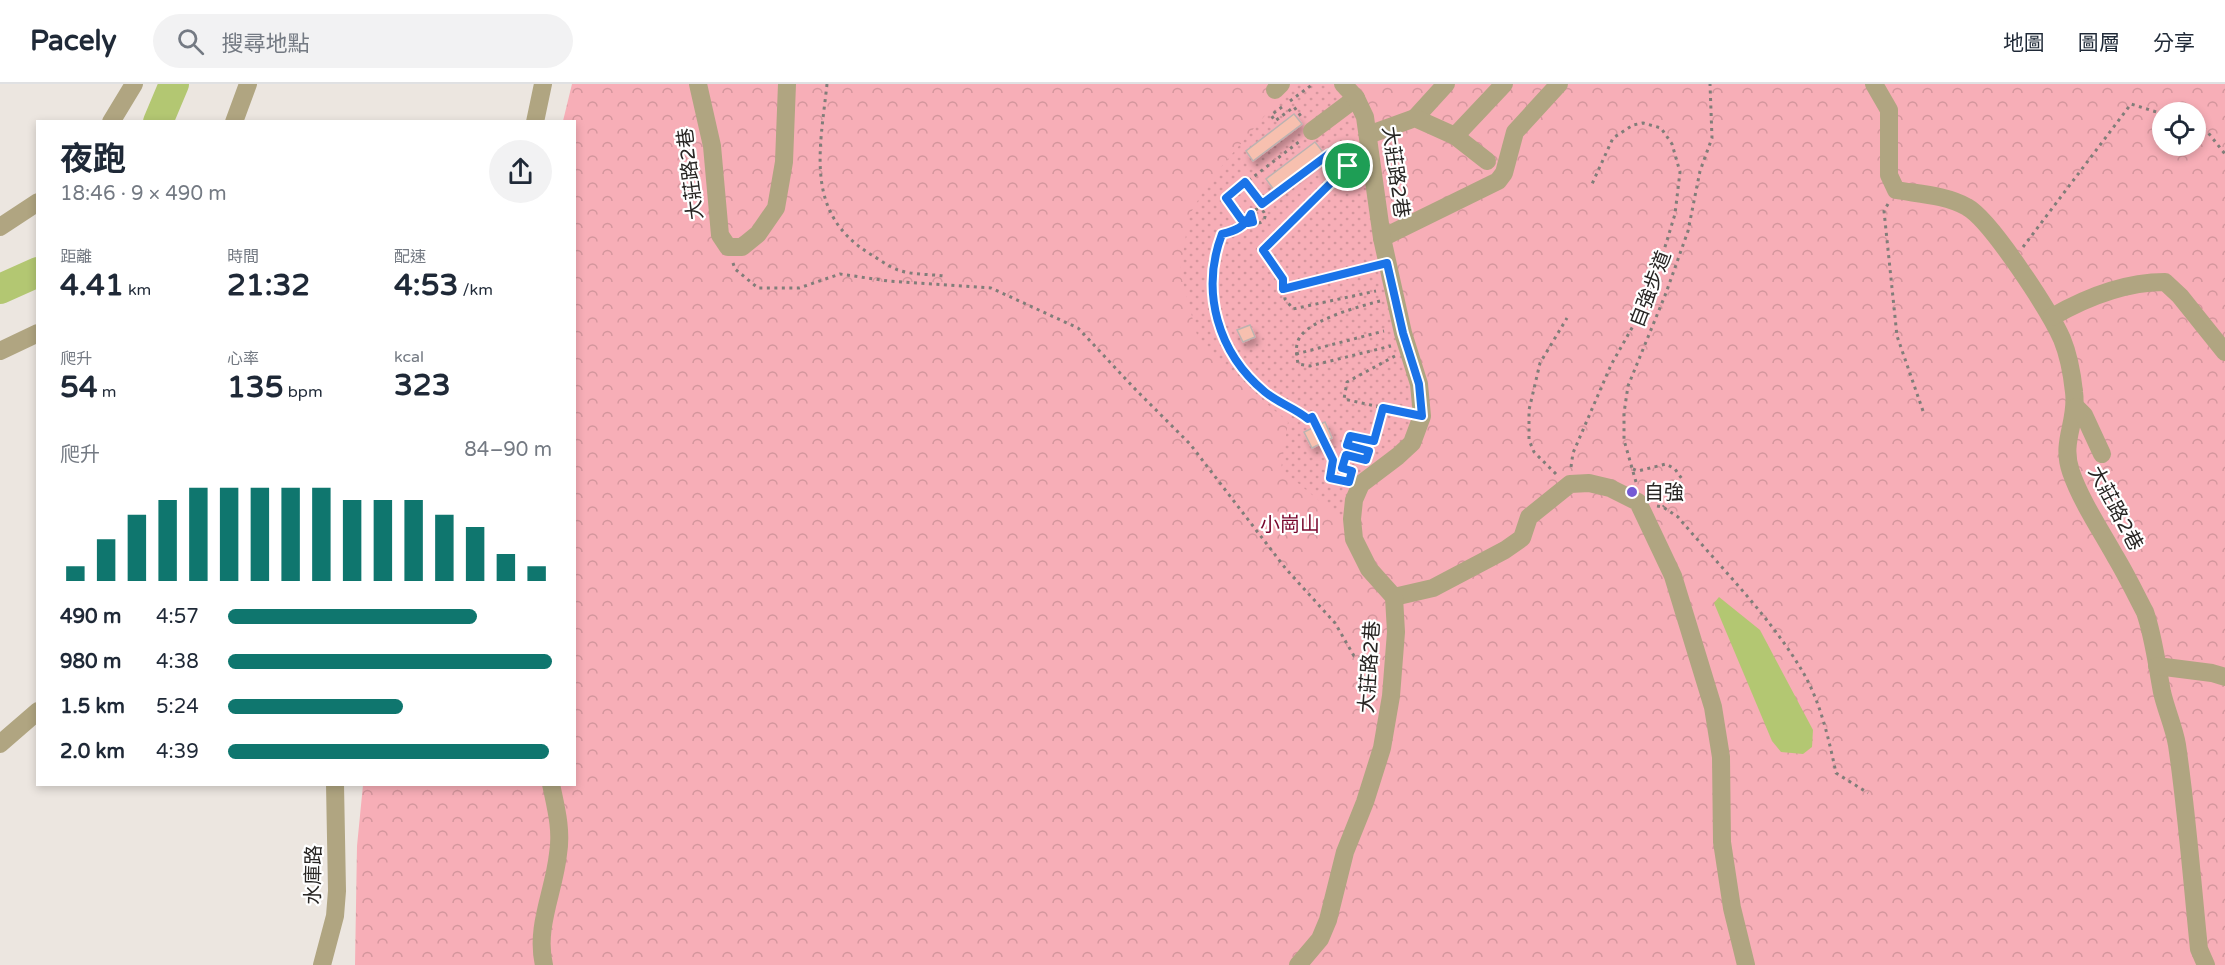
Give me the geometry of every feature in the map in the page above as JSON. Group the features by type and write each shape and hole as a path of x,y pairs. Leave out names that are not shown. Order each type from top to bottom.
{"street":[{"path":"112,120 134,84"},
{"path":"235,120 248,84"},
{"path":"535,120 543,84"},
{"name":"大莊路2巷","path":"699,84 712,146 720,235 728,247"},
{"path":"728,247 742,247 758,234 776,208 784,162 787,84"},
{"name":"大莊路2巷","path":"1298,965 1320,939 1328,920 1345,852 1365,802 1382,748 1391,696 1396,632 1394,597 1369,569 1354,539 1352,519 1354,500 1361,484 1412,442 1422,416 1419,384 1403,333 1382,238 1365,117 1356,98 1342,84"},
{"path":"1368,135 1415,118 1446,84"},
{"path":"1455,136 1504,84"},
{"path":"1382,238 1498,181 1504,172 1515,132 1559,84"},
{"path":"1874,84 1889,110 1889,175 1896,190"},
{"path":"1312,131 1356,98"},
{"path":"1415,118 1455,136 1487,161"},
{"name":"大莊路2巷","path":"1896,190 1943,198 1968,207 1987,226 2052,317 2070,363 2076,407 2066,450 2070,472 2145,612 2150,626 2157,666 2176,743 2181,793 2188,825 2199,949 2206,965"},
{"path":"0,227 36,203"},
{"path":"2052,317 2107,292 2151,282 2164,282 2180,296 2225,352"},
{"path":"0,351 36,334"},
{"path":"2076,407 2084,415 2102,454"},
{"path":"1394,597 1433,588 1505,550 1522,538 1529,517 1570,484 1589,483 1610,488 1638,502 1673,576 1713,707 1720,757 1722,842 1732,909 1746,965"},
{"path":"2157,666 2212,673 2225,677"},
{"path":"0,744 36,713"},
{"name":"水庫路","path":"322,965 335,916 337,891 335,786"},
{"path":"544,965 541,954 541,931 558,856 560,832 551,786"}],"path":[{"path":"827,84 819,160 824,198 837,225 859,247 897,270 944,276"},
{"path":"1313,84 1271,115 1275,121 1294,107 1312,131 1226,198 1241,219 1248,223 1261,223 1265,216 1260,209 1254,211 1251,214 1245,224 1222,234 1214,267 1213,298 1218,322 1228,348 1241,368 1264,392 1308,419 1312,417 1333,460 1330,478 1349,482 1352,471 1342,468 1346,455 1366,460 1369,451 1347,445 1350,436 1374,441 1383,408"},
{"name":"自強步道","path":"1638,502 1639,490 1624,440 1624,413 1628,386 1666,293 1688,231 1700,171 1712,138 1710,84"},
{"path":"2012,260 2131,104 2152,111"},
{"path":"1570,484 1573,453 1611,365 1641,309 1658,270 1675,214 1680,172 1672,144 1661,128 1643,123 1633,125 1613,138 1592,184"},
{"path":"2206,130 2225,154"},
{"path":"1245,182 1262,204 1329,154 1339,151 1345,155 1348,166 1263,250 1283,279 1285,299 1293,309 1382,290"},
{"path":"1896,190 1884,211 1897,336 1923,411"},
{"path":"1251,214 1253,222"},
{"path":"728,247 735,269 758,288 799,288 840,274 888,281 991,288 1078,328 1190,444 1286,569 1335,623 1354,656 1393,673"},
{"path":"1283,289 1387,263"},
{"path":"1385,299 1337,314 1305,332 1298,340 1296,354 1298,364 1310,366 1393,346 1396,350 1394,357 1347,382 1344,399 1422,416"},
{"path":"1567,318 1540,363 1529,410 1529,440 1534,452 1550,469 1570,484"},
{"path":"1296,354 1384,329 1388,337 1403,333"},
{"path":"1631,469 1638,471 1666,464 1675,469 1682,479 1677,494 1663,507"},
{"path":"1638,502 1663,507 1678,517 1773,629 1804,675 1828,734 1836,773 1868,793"}],"green space":[{"name":"小崗山","path":"572,84 2225,84 2225,965 355,965 357,846 363,786 576,786 576,120 563,120"},
{"path":"1292,84 1328,86 1335,89 1346,101 1359,124 1414,397 1415,413 1409,434 1377,460 1364,474 1346,523 1281,469 1288,422 1200,346 1180,272 1189,216 1209,181"}],"shaded area":[{"path":"1719,597 1760,630 1813,730 1812,747 1803,754 1781,752 1772,741 1714,603"}],"building":[{"path":"1294,114 1302,124 1253,161 1246,151"},
{"path":"1315,142 1323,152 1274,190 1266,179"},
{"path":"1250,325 1255,337 1243,342 1237,330"},
{"path":"1325,422 1332,438 1312,448 1304,432"}],"waterway":[{"path":"159,120 174,84"},
{"path":"0,289 36,273"}],"place":[{"name":"自強","path":"1632,492"}],"route":[{"path":"1348,166 1263,250 1283,279 1283,289 1387,263 1403,333 1419,384 1422,416 1383,408 1374,441 1350,436 1347,445 1369,451 1366,460 1346,455 1342,468 1352,471 1349,482 1330,478 1333,460 1312,417 1308,419 1274,399 1241,368 1224,341 1215,309 1212,287 1216,255 1222,234 1237,230 1245,224 1249,219 1251,214 1253,222 1248,223 1241,219 1226,198 1245,182 1262,204 1329,154 1339,151 1345,155 1348,166"}]}
